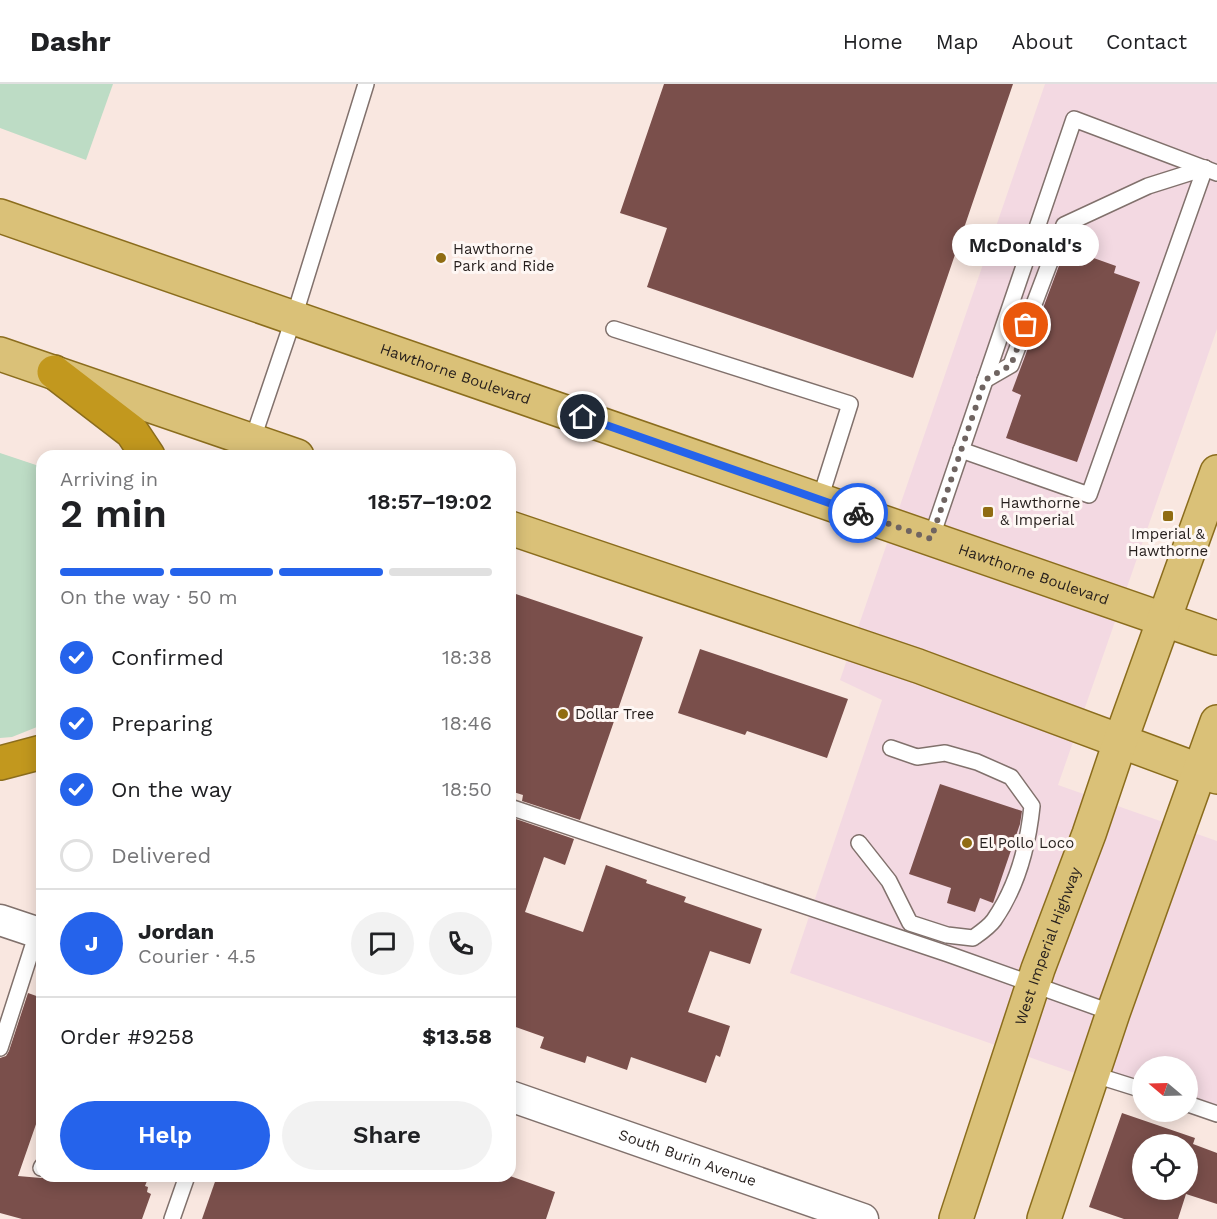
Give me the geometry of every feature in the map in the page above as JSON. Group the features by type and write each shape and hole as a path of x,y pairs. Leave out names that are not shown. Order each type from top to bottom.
{"highway":[{"path":"54,372 132,432 144,450"},
{"path":"0,763 36,754"}],"main road":[{"name":"Hawthorne Boulevard","path":"2,217 1217,638"},
{"path":"0,354 279,450"},
{"name":"West Imperial Highway","path":"956,1219 1032,984 1089,834 1163,619 1217,472"},
{"path":"516,530 918,666 1208,774"},
{"path":"1044,1219 1113,1013 1208,774 1217,722"}],"street":[{"path":"0,920 36,933"},
{"name":"South Burin Avenue","path":"516,1098 863,1219"}],"lane":[{"path":"252,441 294,317 366,84"},
{"path":"931,539 1074,119 1211,170"},
{"path":"985,380 1011,365 1064,225 1148,186 1211,170"},
{"path":"961,450 1089,495 1211,170"},
{"path":"614,328 850,404 819,499"},
{"path":"859,843 889,881 910,922 947,935 973,939 993,922 1012,886 1029,836 1032,806 1011,777 977,762 945,753 917,757 891,748"},
{"path":"516,809 1113,1013"},
{"path":"0,1048 36,945"},
{"path":"1092,1074 1132,1087"},
{"path":"1198,1107 1217,1114"},
{"path":"172,1219 185,1182"}],"shaded area":[{"path":"1045,84 1217,84 1217,329 1058,785 1217,841 1217,1123 1198,1116 1198,1056 1132,1056 1132,1093 790,973 882,700 840,680"}],"green space":[{"path":"0,84 113,84 86,160 0,128"},
{"path":"0,453 36,465 36,727 12,737 0,738"}],"building":[{"path":"664,84 1013,84 913,378 647,287 667,228 620,213"},
{"path":"1063,255 1086,263 1088,256 1116,266 1114,273 1140,282 1077,462 1006,438 1021,395 1012,391"},
{"name":"Dollar Tree","path":"516,594 643,637 580,820 522,801 523,795 516,793"},
{"path":"700,649 848,699 827,758 747,731 745,735 678,713"},
{"name":"El Pollo Loco","path":"940,784 1022,811 1020,824 993,903 980,898 975,912 947,903 951,888 909,874"},
{"path":"516,819 574,839 565,865 544,857 525,912 583,932 606,865 647,880 646,883 686,897 684,902 762,929 750,964 710,951 688,1012 730,1026 720,1057 716,1055 706,1083 631,1057 627,1070 587,1056 585,1063 540,1048 544,1037 516,1027"},
{"path":"28,993 36,996 36,1124 18,1176 36,1178 36,1182 147,1182 147,1192 151,1194 142,1219 22,1219 0,1213 0,1058 6,1056"},
{"path":"1122,1113 1132,1116 1132,1122 1148,1122 1183,1134 1132,1134 1132,1200 1184,1200 1178,1219 1124,1219 1089,1207"},
{"path":"1198,1146 1217,1153 1217,1204 1198,1198"},
{"path":"516,1178 555,1192 546,1219 202,1219 215,1182 516,1182"}],"way so far":[{"path":"858,513 931,539 985,380 1011,365 1026,325"}],"place":[{"name":"Hawthorne Park and Ride","path":"441,258"},
{"name":"McDonald's","path":"1026,325"},
{"name":"Hawthorne & Imperial","path":"988,512"},
{"name":"Imperial & Hawthorne","path":"1168,516"},
{"name":"Dollar Tree","path":"563,714"},
{"name":"El Pollo Loco","path":"967,843"}],"route":[{"path":"583,417 858,513"}]}
